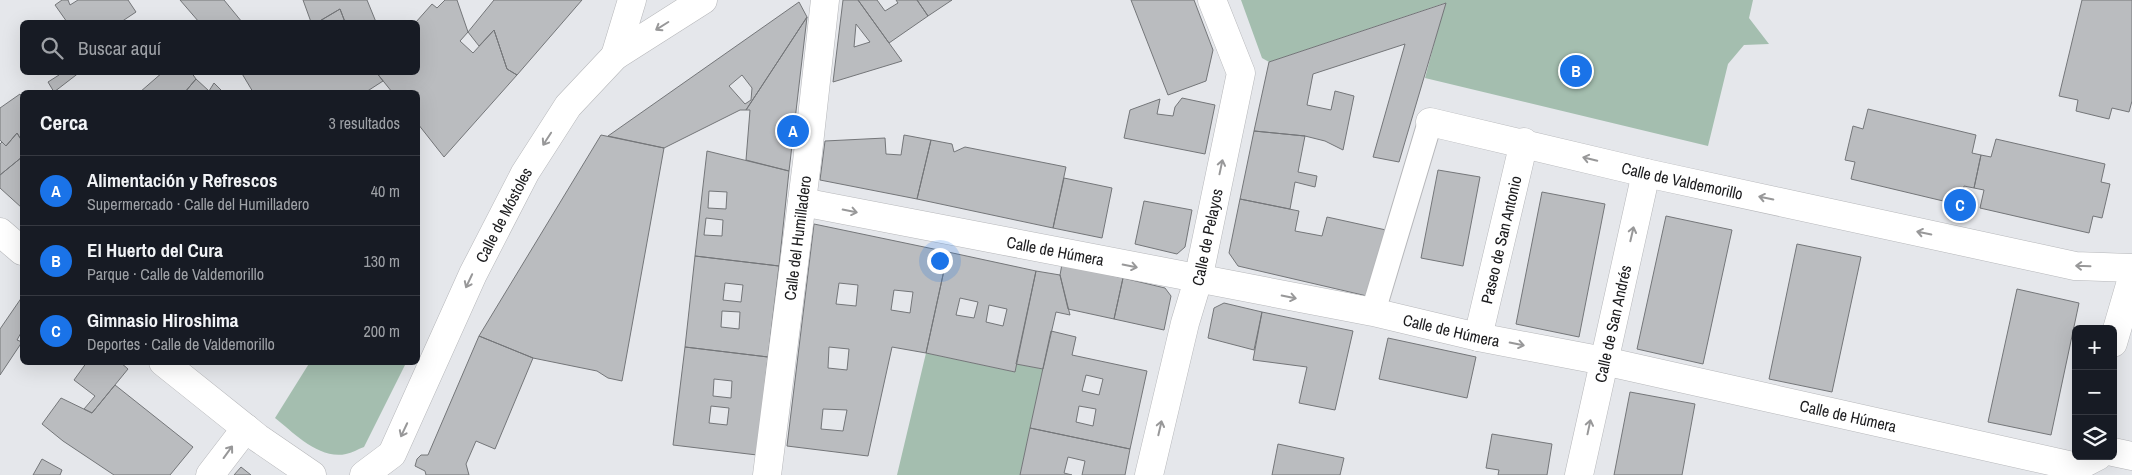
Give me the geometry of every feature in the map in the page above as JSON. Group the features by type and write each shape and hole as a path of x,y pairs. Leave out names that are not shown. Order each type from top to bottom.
{"street":[{"path":"615,56 632,0"},
{"name":"Calle de Móstoles","path":"364,475 392,454 473,274 524,173 568,106 615,56 703,0"},
{"name":"Calle del Humilladero","path":"767,475 802,202 825,0"},
{"name":"Calle de Pelayos","path":"1149,475 1198,280 1241,73 1212,0"},
{"name":"Calle de Valdemorillo","path":"1372,312 1430,122 1524,142 1646,173 2075,266 2132,268"},
{"name":"Paseo de San Antonio","path":"1478,337 1524,142"},
{"name":"Calle de San Andrés","path":"1579,475 1646,173"},
{"name":"Calle de Húmera","path":"802,202 1198,280 1372,312 1478,337 1604,361 2083,464"},
{"path":"0,232 20,249"},
{"path":"2117,330 2132,278"},
{"path":"167,365 246,428 312,475"},
{"path":"210,475 246,428"},
{"path":"2117,453 2132,456"}],"green space":[{"path":"1241,0 1753,0 1749,18 1769,44 1744,45 1728,64 1708,146 1425,78 1445,3 1269,62 1262,58"},
{"path":"926,353 1015,372 1016,364 1043,369 1020,475 897,475"},
{"path":"308,365 405,365 364,447 350,453 336,455 316,449 275,418"}],"building":[{"path":"62,0 68,0 70,5 78,0 128,0 136,12 124,20 66,20 55,5"},
{"path":"180,0 224,0 240,20 197,20"},
{"path":"303,0 367,0 375,20 344,20 340,9 321,20 310,20"},
{"path":"445,0 457,0 468,32 460,41 473,53 494,30 507,69 517,75 444,157 420,127 420,90 390,90 378,75 420,75 420,20 418,20 432,4 437,8"},
{"path":"494,0 582,0 517,75 507,69 494,30 479,46 468,32"},
{"path":"843,0 858,0 902,61 833,82","holes":["856,24 870,42 854,47"]},
{"path":"858,0 877,0 885,11 898,3 896,0 917,0 928,16 889,43"},
{"path":"917,0 952,0 928,16"},
{"path":"1131,0 1194,0 1213,50 1206,81 1168,95"},
{"path":"2082,0 2132,0 2132,101 2129,112 2112,108 2109,119 2076,111 2078,100 2059,96"},
{"path":"799,2 807,17 746,110 740,110 664,148 608,136","holes":["742,75 752,88 751,100 745,104 729,86"]},
{"path":"1446,3 1399,162 1373,157 1405,44 1313,74 1307,105 1331,110 1335,91 1354,96 1343,150 1325,141 1305,136 1254,131 1269,62"},
{"path":"340,9 344,20 321,20"},
{"path":"807,17 789,171 746,160 750,110 746,110"},
{"path":"59,75 76,75 57,90 53,90 48,82"},
{"path":"160,75 193,75 196,79 187,90 142,90"},
{"path":"243,75 378,75 383,81 369,90 252,90"},
{"path":"196,79 208,90 187,90"},
{"path":"214,83 221,90 210,90"},
{"path":"20,94 20,138 17,133 6,146 0,140 0,108"},
{"path":"1182,98 1215,105 1205,154 1124,138 1130,110 1160,99 1157,114 1173,116 1175,107"},
{"path":"1868,109 1976,135 1972,153 1981,155 1974,188 1964,186 1960,205 1851,179 1855,162 1845,160 1853,126 1863,129"},
{"path":"1254,131 1305,136 1298,172 1317,176 1315,187 1295,182 1290,209 1240,199"},
{"path":"17,133 20,138 20,159 0,175 0,144 2,142 6,146"},
{"path":"601,135 664,148 622,381 608,378 597,371 533,358 479,336"},
{"path":"904,135 931,140 917,199 820,180 825,141 885,138 886,154 901,155"},
{"path":"1996,139 2105,164 2101,182 2110,184 2102,218 2093,216 2089,233 1980,208 1984,190 1974,188 1981,155 1991,157"},
{"path":"931,140 952,144 954,152 965,147 1066,167 1053,228 917,199"},
{"path":"707,151 789,171 779,266 695,256","holes":["709,191 727,192 726,209 708,208","706,218 723,220 722,236 704,235"]},
{"path":"20,159 20,206 0,188 0,175"},
{"path":"1438,170 1480,177 1463,266 1421,258"},
{"path":"1064,178 1112,188 1102,238 1053,228"},
{"path":"1542,192 1605,204 1579,337 1516,324"},
{"path":"1240,199 1299,211 1295,231 1322,236 1327,217 1386,230 1367,296 1238,266 1229,253"},
{"path":"1144,201 1192,210 1185,247 1177,254 1135,244"},
{"path":"1666,216 1732,230 1703,364 1637,349"},
{"path":"814,224 948,252 926,353 892,347 868,456 787,446","holes":["839,283 858,285 856,306 836,304","894,290 913,292 910,313 891,310","829,347 849,349 847,370 828,368","823,409 847,410 843,431 821,429"]},
{"path":"1797,244 1861,257 1832,392 1769,379"},
{"path":"948,252 1036,271 1015,372 926,353","holes":["960,298 978,302 974,318 956,315","989,305 1007,309 1003,326 986,322"]},
{"path":"695,256 779,266 768,357 685,347","holes":["725,283 743,285 741,302 723,300","722,311 740,312 739,329 721,327"]},
{"path":"1062,264 1123,278 1114,319 1068,309 1060,275"},
{"path":"1036,271 1060,275 1070,315 1056,312 1043,369 1016,364"},
{"path":"1123,278 1165,288 1171,296 1164,330 1114,319"},
{"path":"2017,289 2079,303 2074,325 2072,325 2072,336 2051,435 1988,422"},
{"path":"20,300 20,335 17,340 20,341 20,345 0,375 0,329"},
{"path":"1224,303 1262,312 1254,350 1208,338 1214,308"},
{"path":"1262,312 1353,331 1335,410 1299,403 1307,367 1253,360"},
{"path":"1051,331 1076,337 1072,355 1147,371 1130,449 1030,428","holes":["1086,375 1103,379 1099,395 1082,391","1079,406 1096,409 1093,426 1076,422"]},
{"path":"479,336 533,358 495,449 476,441 466,464 469,475 426,475 425,471 415,466 417,459 421,455 428,455"},
{"path":"1388,338 1476,357 1467,398 1379,379"},
{"path":"685,347 768,357 757,455 673,445","holes":["714,379 732,381 731,398 713,396","711,406 729,408 727,425 709,423"]},
{"path":"85,365 123,365 128,369 92,413 84,409 95,396 74,380"},
{"path":"115,385 193,447 170,475 114,475 63,441 42,424 61,398 92,413"},
{"path":"1630,392 1695,404 1682,475 1614,475"},
{"path":"1030,428 1130,449 1125,475 1082,475 1085,461 1068,457 1064,473 1072,475 1020,475"},
{"path":"1492,434 1552,444 1547,475 1498,475 1499,470 1486,468"},
{"path":"1278,444 1344,458 1340,475 1272,475"},
{"path":"42,459 62,470 60,475 33,475"},
{"path":"241,467 251,475 234,475"}],"place":[{"name":"El Huerto del Cura","path":"1576,71"},
{"name":"Alimentación y Refrescos","path":"793,131"},
{"name":"Gimnasio Hiroshima","path":"1960,205"}]}
